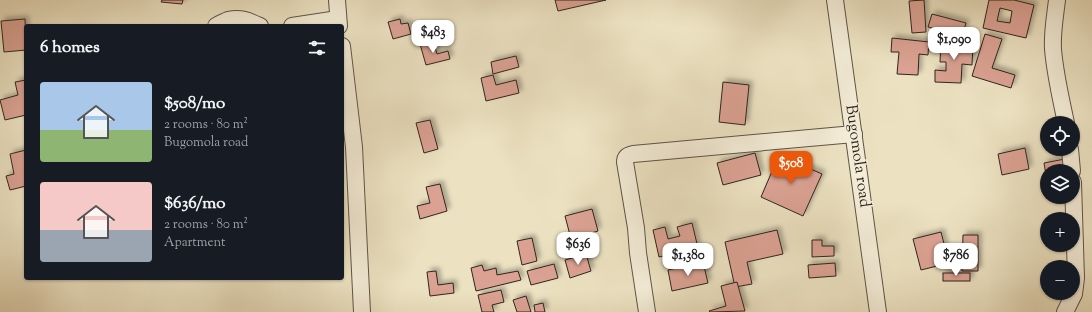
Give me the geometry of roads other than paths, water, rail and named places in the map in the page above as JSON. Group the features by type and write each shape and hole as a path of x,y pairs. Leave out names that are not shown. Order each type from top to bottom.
{"street":[{"path":"323,24 339,23 337,0"},
{"name":"Bugomola road","path":"836,0 878,312"},
{"path":"1057,0 1053,29 1053,49 1065,116"},
{"path":"219,24 244,18 256,24"},
{"path":"344,63 354,146 362,312"},
{"path":"647,312 638,253 636,228 625,162 627,157 633,154 854,134"},
{"path":"1065,312 1074,294 1076,278 1074,204"}]}
